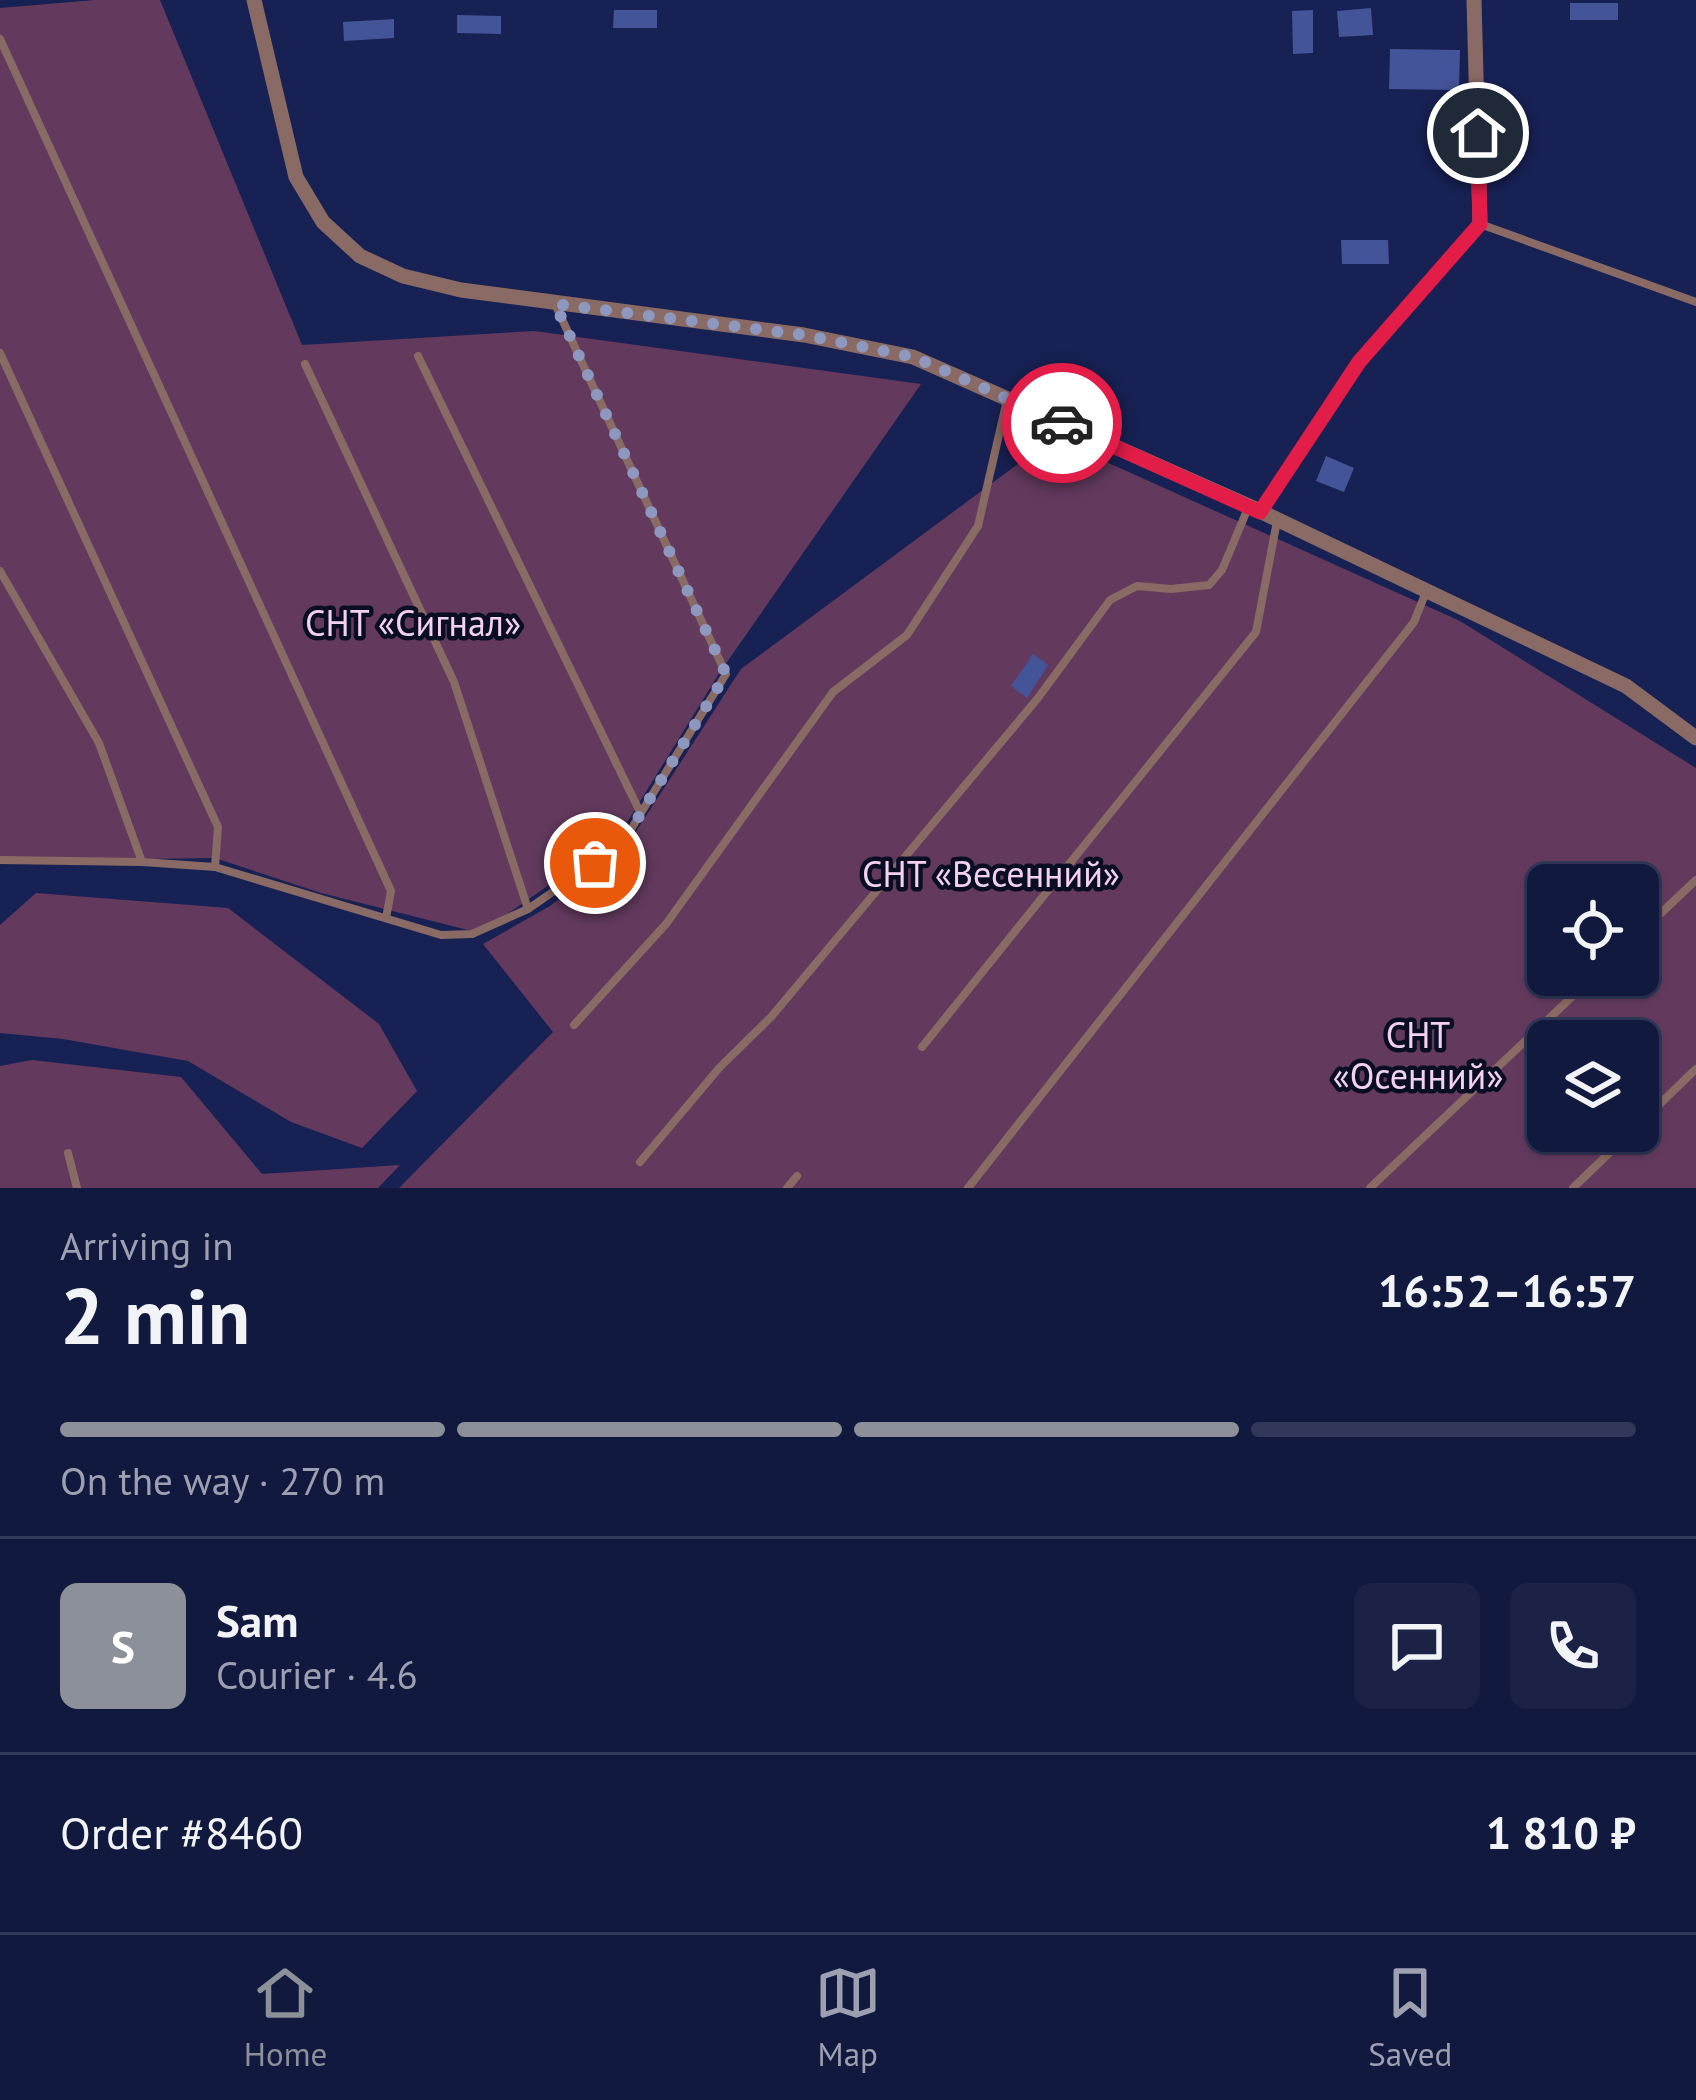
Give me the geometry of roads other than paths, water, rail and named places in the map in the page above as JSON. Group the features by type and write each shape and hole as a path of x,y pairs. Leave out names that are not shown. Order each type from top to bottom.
{"street":[{"path":"254,0 296,176 323,222 360,256 403,276 461,290 804,335 914,357 1254,509 1626,686 1696,738"},
{"path":"1474,0 1480,224"}],"lane":[{"path":"0,39 391,892 386,918"},
{"path":"640,1162 720,1067 771,1017 979,769 1111,600 1137,586 1209,585 1254,509 1359,362 1480,224 1696,302"},
{"path":"0,860 215,867 441,935 472,934 528,909 622,844 726,674 555,304"},
{"path":"0,353 218,827 215,867"},
{"path":"418,356 641,814"},
{"path":"304,364 454,682 528,909"},
{"path":"574,1025 666,924 833,692 908,634 978,526 1007,399"},
{"path":"922,1046 1256,632 1277,520"},
{"path":"0,571 100,743 142,862"},
{"path":"968,1188 1414,622 1426,590"},
{"path":"1659,915 1696,880"},
{"path":"1370,1188 1573,996"},
{"path":"1659,1105 1696,1070"},
{"path":"1573,1188 1610,1152"},
{"path":"68,1153 77,1188"},
{"path":"788,1188 797,1176"}],"park label":[{"name":"СНТ «Сигнал»","path":"413,623"},
{"name":"СНТ «Весенний»","path":"991,874"},
{"name":"СНТ «Осенний»","path":"1418,1056"}]}
